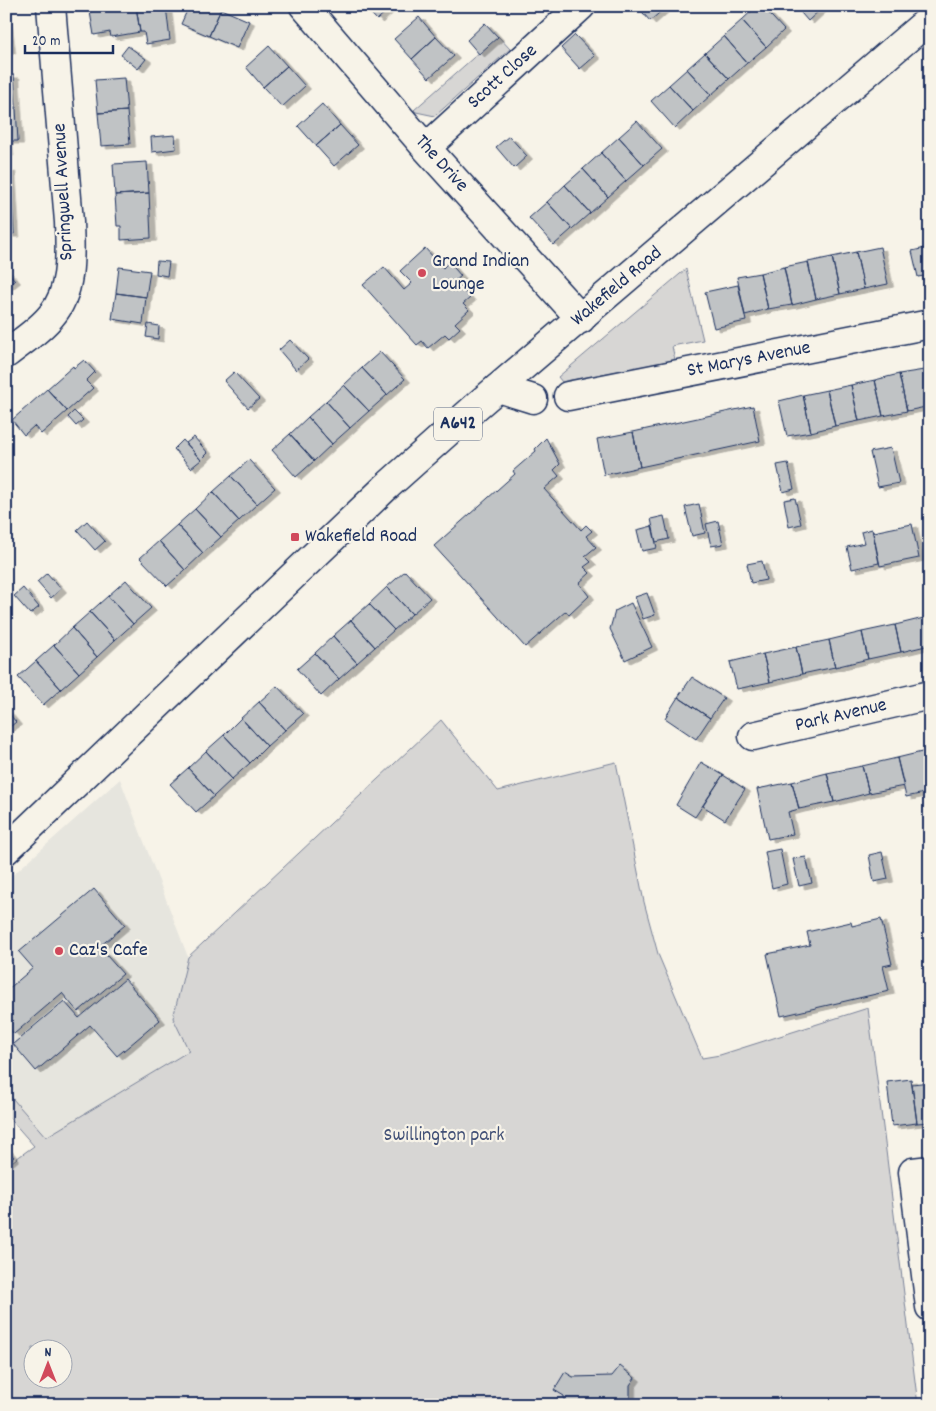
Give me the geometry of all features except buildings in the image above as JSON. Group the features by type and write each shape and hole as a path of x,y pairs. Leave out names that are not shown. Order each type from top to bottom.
{"street":[{"name":"Springwell Avenue","path":"6,354 52,315 66,289 70,257 69,222 51,6"},
{"name":"The Drive","path":"304,6 426,148 581,319"},
{"name":"Scott Close","path":"426,148 581,6"},
{"name":"Wakefield Road","path":"6,850 385,488 498,388 930,19"},
{"name":"St Marys Avenue","path":"568,396 930,324"},
{"path":"498,388 534,399"},
{"name":"Park Avenue","path":"753,736 930,695"},
{"path":"921,1171 930,1307"}],"shaded area":[{"path":"120,779 188,957 173,1018 189,1051 46,1138 6,1091 6,881"}],"green space":[{"path":"498,36 510,49 435,116 414,110"},
{"path":"686,269 703,340 672,346 675,360 562,382 558,377"},
{"name":"Swillington park","path":"441,720 498,791 616,762 644,902 658,954 702,1058 720,1055 868,1008 918,1405 6,1405 6,1166 34,1146 6,1114 6,1091 46,1137 189,1051 173,1018 188,957"}],"place":[{"name":"Grand Indian Lounge","path":"422,273"},
{"name":"Wakefield Road","path":"295,537"},
{"name":"Caz's Cafe","path":"59,951"}]}
